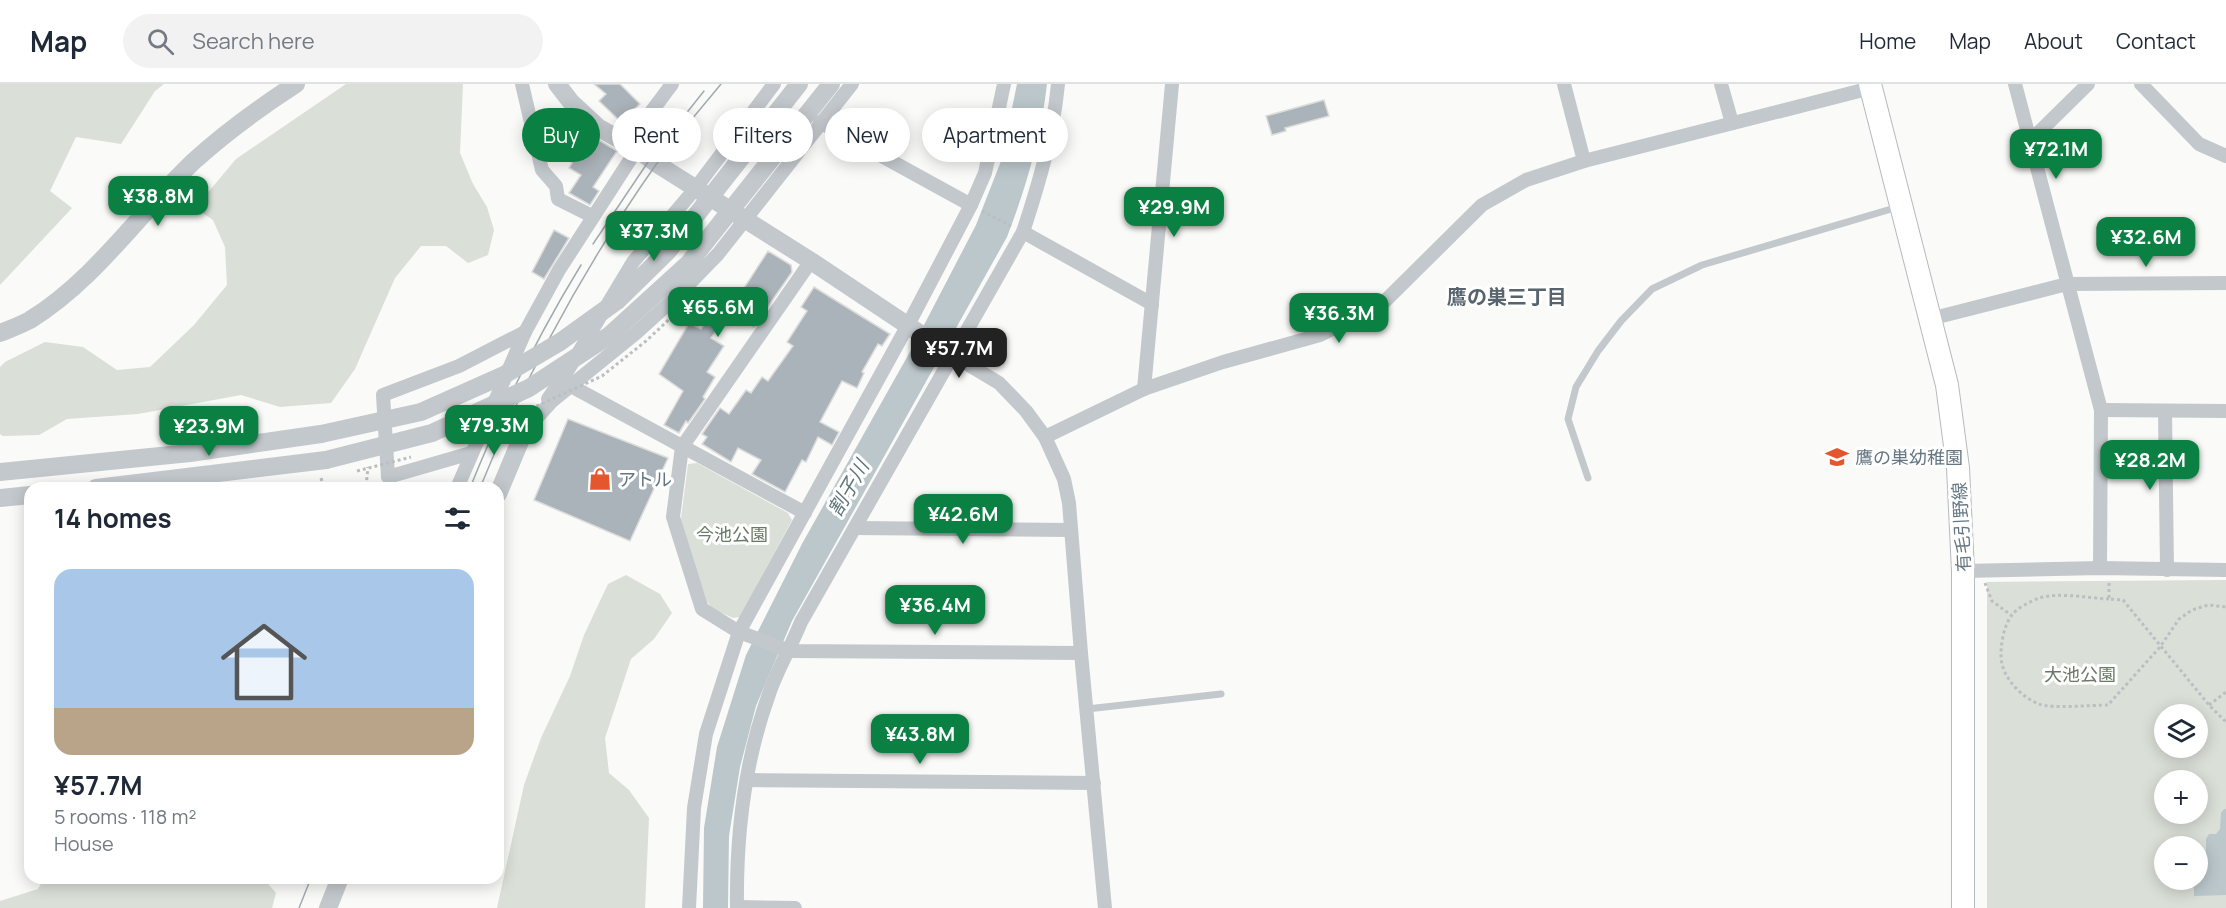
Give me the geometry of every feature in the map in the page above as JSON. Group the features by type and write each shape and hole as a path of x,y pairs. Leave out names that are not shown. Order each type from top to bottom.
{"main road":[{"name":"有毛引野線","path":"1872,85 1900,207 1947,385 1971,570 1963,908"}],"street":[{"path":"0,333 28,321 69,292 99,265 193,163 243,119 296,84"},
{"path":"522,84 542,170 556,186 558,199 592,216"},
{"path":"557,84 571,102 599,128 612,135"},
{"path":"657,108 672,84"},
{"path":"503,482 524,432 568,370 633,262 695,189 774,84"},
{"path":"0,472 190,453 321,434 421,412 504,375 560,342 617,300 668,251 799,84"},
{"path":"168,482 323,469 432,433 529,388 610,335 688,264 831,84"},
{"path":"524,432 552,401 636,333 718,254 852,84"},
{"path":"689,908 694,808 706,734 742,633 805,513 911,327 974,207 985,173 1004,84"},
{"path":"795,908 738,908 736,867 739,825 754,744 769,693 801,622 1019,230 1043,170 1055,118 1058,84"},
{"path":"1144,389 1172,84"},
{"path":"1564,84 1584,161"},
{"path":"1721,84 1731,123"},
{"path":"2015,84 2101,410 2105,569"},
{"path":"2030,141 2088,84"},
{"path":"2141,84 2199,144 2226,156"},
{"path":"1045,437 1144,389 1223,362 1320,335 1380,306 1482,205 1526,180 1584,161 1872,85"},
{"path":"820,122 974,207"},
{"path":"459,482 525,333 623,162"},
{"path":"654,162 811,261 951,355 999,383 1026,411 1045,437 1064,479 1069,503 1105,908"},
{"path":"1019,230 1152,304"},
{"path":"811,261 682,447 673,517 680,546 702,609 742,633 787,650 1081,653"},
{"path":"1930,319 2067,284 2226,283"},
{"path":"471,453 388,477 383,394 459,366 525,333"},
{"path":"571,386 805,513"},
{"path":"2101,410 2226,411"},
{"path":"2165,411 2167,570"},
{"path":"0,498 24,496"},
{"path":"855,528 1071,530"},
{"path":"1971,570 2226,570"},
{"path":"747,780 1094,783"},
{"path":"328,908 338,884"}],"lane":[{"path":"1588,478 1569,419 1576,387 1598,351 1621,321 1652,289 1702,265 1900,207"},
{"path":"1087,709 1221,694"}],"path":[{"path":"974,207 1019,230"},
{"path":"323,469 324,482"},
{"path":"2105,569 2109,598"},
{"path":"1971,570 1992,601 2012,615"},
{"path":"2226,607 2208,605 2192,610 2179,619 2160,647 2108,705 2040,705 2021,693 2002,664 2005,632 2012,615 2022,606 2039,598 2053,596 2123,600 2160,647 2226,722"},
{"path":"2209,705 2226,692"}],"green space":[{"path":"0,84 164,84 155,91 121,144 76,137 50,191 72,208 0,285"},
{"path":"346,84 463,84 460,153 473,184 487,207 494,230 488,255 468,263 446,246 421,246 395,278 355,369 331,403 280,407 241,395 138,414 67,419 39,435 3,436 0,434 0,367 5,362 45,342 83,347 117,370 150,367 194,325 227,285 225,247 213,220 195,208 236,159"},
{"name":"今池公園","path":"697,463 788,513 792,520 740,617 733,618 711,608 680,526 688,464"},
{"path":"626,575 660,594 672,613 654,639 631,659 605,738 609,773 629,790 649,818 645,908 497,908 524,785 541,738 570,676 584,635 608,584"},
{"name":"大池公園","path":"2226,580 2226,908 1987,908 1987,582"},
{"path":"41,884 268,884 276,893 272,908 0,908 0,901 38,889"}],"water":[{"path":"1017,84 1047,84 1043,108 1012,108"},
{"name":"割子川","path":"1001,162 1032,162 1007,237 792,621 756,706 740,767 729,836 728,908 703,908 704,828 717,747 746,655 803,542 911,350 976,225"},
{"path":"2226,809 2226,895 2194,896 2194,890 2208,890 2208,836 2216,834 2220,829 2221,813"}],"building":[{"path":"594,84 620,84 640,104 636,108 612,108 612,113 599,101 606,94"},
{"path":"1324,100 1329,116 1285,128 1286,131 1272,135 1266,116"},
{"path":"600,141 612,148 612,158 593,187 599,191 590,205 569,193 581,175 569,168 572,163 600,162"},
{"path":"554,230 569,238 544,279 532,272"},
{"path":"768,251 791,265 792,272 754,327 729,311 711,338 724,346 707,372 715,377 703,397 705,399 679,433 664,425 683,391 659,374 689,323 701,329 728,289 739,296"},
{"path":"814,287 890,334 882,346 878,344 862,372 864,373 857,388 842,381 820,422 839,432 832,445 818,437 806,462 802,460 785,492 752,474 761,460 738,448 731,462 702,444 707,437 702,434 720,408 729,414 746,390 751,393 762,377 768,381 793,346 787,342 807,311 801,307"},
{"name":"アトル","path":"568,419 668,458 630,541 534,500"}],"tram line":[{"path":"483,482 537,362 581,282 655,166 721,84"},
{"path":"593,244 650,159 704,91"},
{"path":"473,482 521,374 581,265"},
{"path":"299,908 309,884"}],"place":[{"name":"鷹の巣幼稚園","path":"1837,457"},
{"name":"アトル","path":"600,479"}],"district":[{"name":"鷹の巣三丁目","path":"1507,296"}]}
